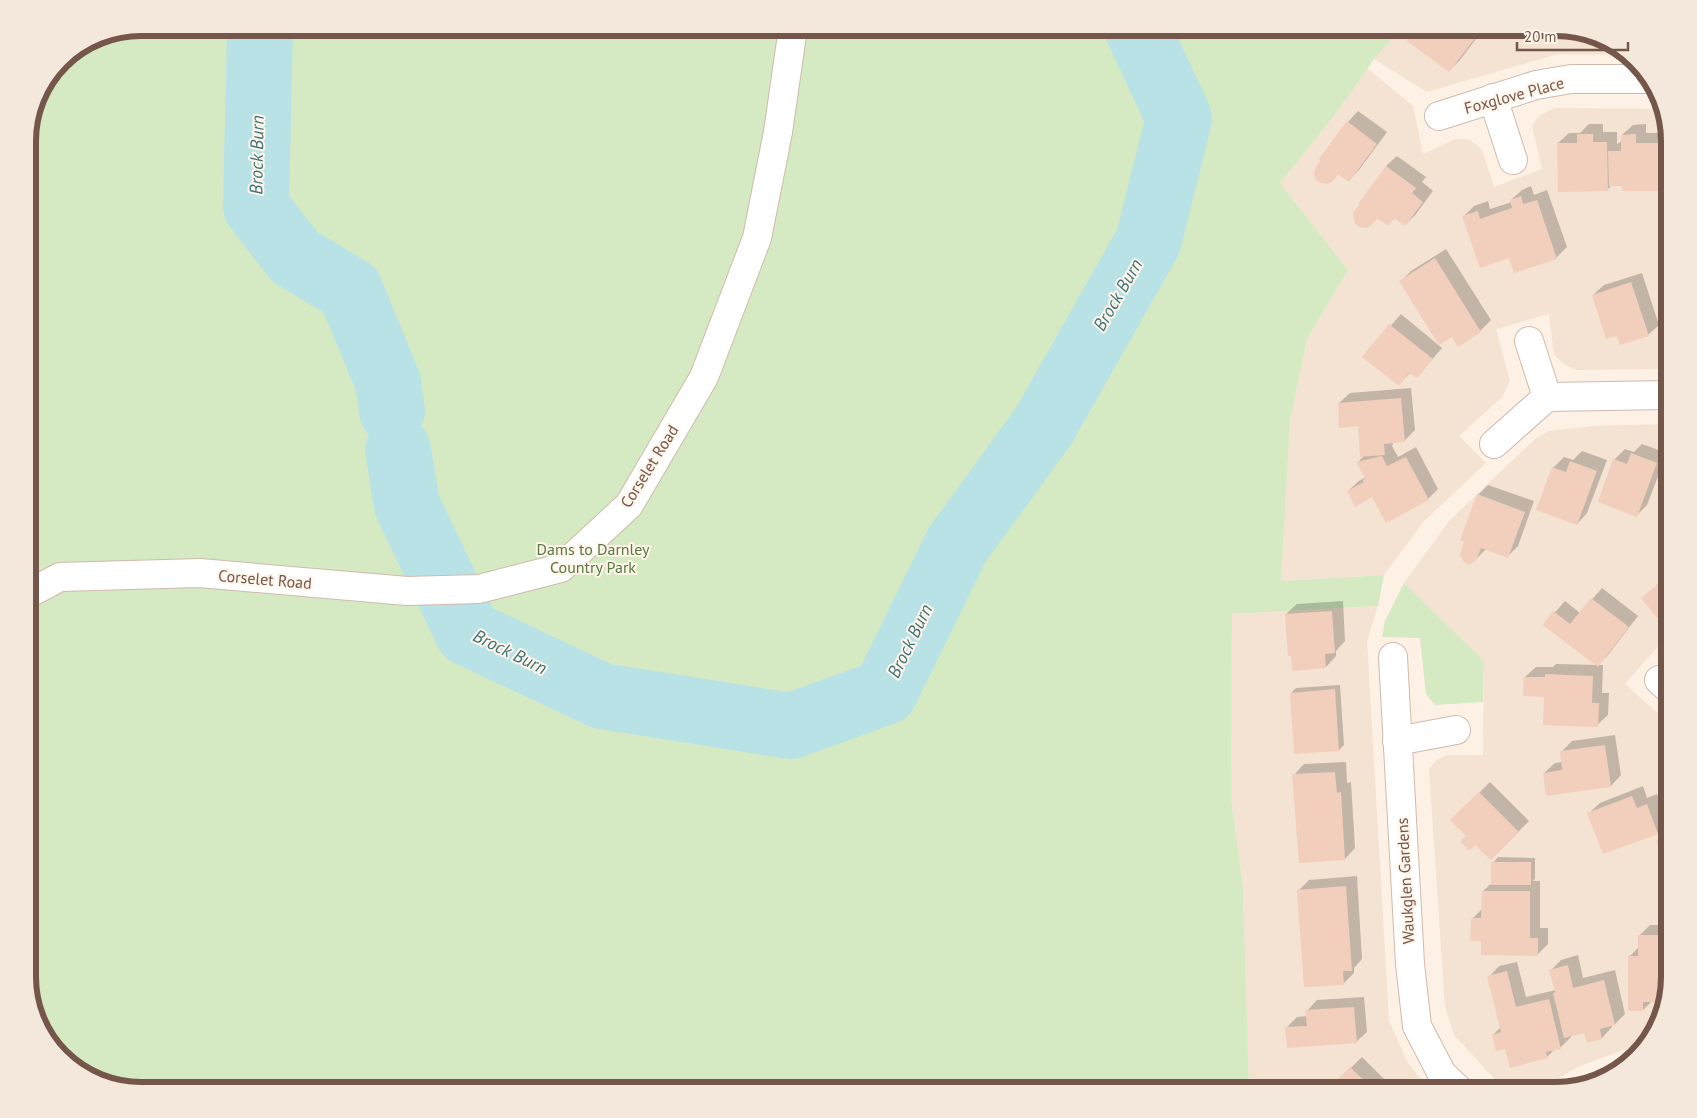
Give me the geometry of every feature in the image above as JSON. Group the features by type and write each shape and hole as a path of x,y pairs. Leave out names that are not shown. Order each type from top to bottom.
{"street":[{"name":"Corselet Road","path":"36,590 60,576 200,573 407,591 479,588 561,568 629,505 704,377 757,238 778,132 792,36"},
{"name":"Foxglove Place","path":"1439,116 1536,85 1572,79 1640,79"},
{"path":"1493,98 1513,160"},
{"path":"1529,341 1547,396"},
{"path":"1494,444 1547,396 1661,395"},
{"name":"Waukglen Gardens","path":"1393,657 1410,964 1417,1026 1442,1074 1451,1082"},
{"path":"1397,741 1456,730"}],"shaded area":[{"path":"1395,36 1570,37 1590,42 1615,55 1558,54 1427,92 1374,59"},
{"path":"1367,68 1413,106 1423,154 1456,139 1469,139 1482,150 1494,187 1542,169 1532,125 1540,115 1555,108 1655,109 1661,141 1661,369 1577,370 1565,365 1554,355 1549,314 1496,329 1510,381 1502,397 1459,436 1486,463 1424,521 1384,575 1281,581 1290,421 1307,339 1348,270 1280,183 1334,116"},
{"path":"1661,424 1661,645 1625,684 1661,716 1661,977 1659,998 1650,1023 1634,1047 1580,1066 1551,1082 1498,1082 1454,1035 1445,1007 1429,769 1437,760 1447,755 1483,755 1484,661 1404,583 1450,520 1535,439 1549,431 1594,426"},
{"path":"1378,606 1367,641 1389,1021 1408,1063 1423,1082 1249,1082 1243,887 1231,798 1232,614"}],"green space":[{"name":"Dams to Darnley Country Park","path":"134,36 1395,36 1374,59 1334,116 1280,183 1348,270 1307,339 1290,421 1281,581 1384,575 1378,606 1232,614 1231,798 1243,887 1249,1082 134,1082 107,1076 77,1060 58,1041 50,1029 42,1011 36,984 36,134 44,101 58,77 72,62 89,50 107,42"},
{"path":"1404,583 1484,661 1483,702 1435,705 1426,694 1420,638 1382,637 1385,621"}],"building":[{"path":"1411,36 1477,36 1449,72 1407,41"},
{"path":"1530,36 1544,36 1531,39"},
{"path":"1347,121 1377,144 1349,182 1338,174 1332,182 1327,184 1321,183 1316,180 1314,174 1320,161 1319,159"},
{"path":"1577,134 1593,134 1593,142 1607,142 1608,191 1558,192 1557,143 1577,143"},
{"path":"1636,134 1636,143 1661,143 1661,191 1622,191 1622,186 1609,186 1608,151 1621,151 1621,135"},
{"path":"1386,166 1416,188 1412,193 1423,202 1405,226 1394,218 1388,226 1377,218 1371,226 1366,228 1360,227 1355,224 1353,213"},
{"path":"1521,196 1523,204 1537,200 1557,259 1514,273 1509,258 1480,268 1462,216 1478,211 1480,219 1512,208 1510,200"},
{"path":"1435,258 1481,332 1458,347 1452,337 1439,345 1399,281"},
{"path":"1631,282 1649,336 1620,345 1617,336 1606,339 1592,295"},
{"path":"1389,324 1433,359 1417,378 1409,373 1399,386 1362,357"},
{"path":"1401,398 1405,442 1384,444 1385,455 1360,457 1358,426 1339,428 1338,403"},
{"path":"1631,453 1657,463 1637,517 1598,502 1613,459 1627,464"},
{"path":"1382,456 1387,466 1406,457 1429,500 1386,523 1372,497 1355,507 1347,491 1364,482 1365,478 1356,462"},
{"path":"1570,461 1597,471 1577,525 1536,510 1552,467 1566,472"},
{"path":"1477,494 1525,512 1508,558 1481,548 1476,561 1469,565 1464,562 1460,555 1464,542 1460,540"},
{"path":"1661,581 1661,622 1641,598"},
{"path":"1591,598 1629,627 1598,667 1543,625 1553,611 1570,624"},
{"path":"1332,611 1335,653 1325,654 1326,668 1292,671 1291,656 1288,656 1285,614"},
{"path":"1545,674 1593,676 1592,703 1599,703 1598,727 1543,725 1544,697 1523,696 1524,677 1545,677"},
{"path":"1335,689 1339,751 1294,754 1290,693"},
{"path":"1605,745 1611,787 1546,796 1543,773 1562,770 1560,751"},
{"path":"1335,772 1337,793 1341,792 1345,860 1299,863 1292,774"},
{"path":"1479,792 1519,832 1491,860 1475,845 1469,851 1460,841 1466,836 1450,820"},
{"path":"1632,796 1637,808 1647,804 1658,834 1603,854 1587,813"},
{"path":"1661,839 1661,850 1660,850 1656,841"},
{"path":"1491,862 1531,862 1531,885 1491,885"},
{"path":"1346,886 1352,971 1343,971 1344,985 1304,987 1297,890"},
{"path":"1482,891 1530,891 1530,938 1538,938 1538,956 1481,955 1481,941 1470,941 1471,918 1481,918"},
{"path":"1638,935 1659,935 1661,977 1658,1002 1643,1002 1643,1011 1628,1011 1628,956 1638,956"},
{"path":"1568,965 1573,988 1604,980 1615,1025 1600,1029 1602,1039 1587,1043 1584,1033 1564,1038 1549,970"},
{"path":"1507,971 1516,1007 1549,999 1561,1049 1546,1052 1548,1058 1510,1068 1505,1049 1496,1051 1492,1035 1501,1032 1487,976"},
{"path":"1354,1007 1357,1043 1287,1048 1285,1027 1307,1026 1305,1010"},
{"path":"1350,1067 1366,1082 1335,1082"}],"waterway":[{"name":"Brock Burn","path":"260,36 256,207 295,257 350,290 388,382 392,411"},
{"name":"Brock Burn","path":"398,450 407,505 468,633 602,696 791,726 885,692 957,545 1043,427 1148,242 1179,118 1141,36"}]}
